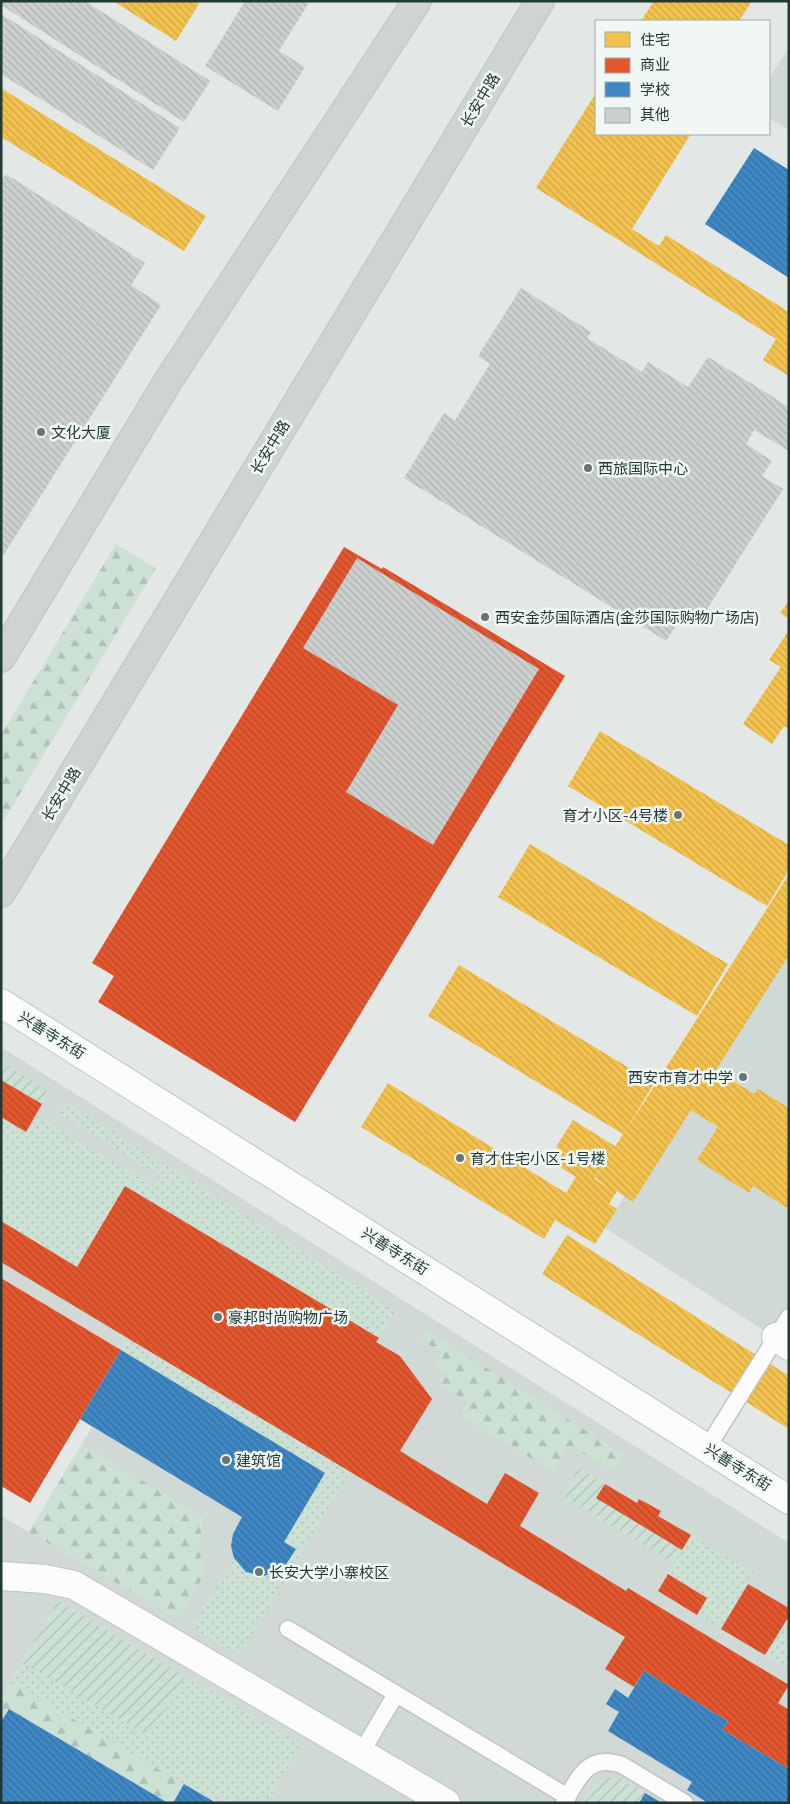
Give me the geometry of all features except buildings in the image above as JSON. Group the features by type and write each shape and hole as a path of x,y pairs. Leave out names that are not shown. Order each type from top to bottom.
{"main road":[{"path":"1,658 168,381 417,1"},
{"name":"长安中路","path":"1,893 540,1"}],"street":[{"name":"兴善寺东街","path":"1,1003 789,1500"},
{"path":"1,1576 45,1579 74,1585 446,1803"}],"lane":[{"path":"707,1448 784,1333"},
{"path":"288,1629 566,1800 581,1775 589,1766 611,1761 622,1765 685,1803"},
{"path":"361,1753 396,1694"}],"shaded area":[{"path":"789,48 789,130 770,119 770,76"},
{"name":"西安市育才中学","path":"789,925 789,1347 605,1228"},
{"path":"1,1047 789,1543 789,1803 1,1803 1,1516 29,1532 92,1427 80,1419 121,1350 5,1280 1,1281"}],"green space":[{"path":"116,544 156,568 1,825 1,735"},
{"path":"1,1061 49,1092 42,1104 1,1080"},
{"path":"66,1102 395,1310 379,1338 125,1186 77,1267 1,1221 1,1117 36,1115 153,1186 159,1175 59,1114"},
{"path":"425,1329 623,1454 613,1471 569,1445 553,1471 460,1416 468,1402 440,1385 447,1374 434,1366 442,1352 419,1339"},
{"path":"128,1339 350,1472 240,1655 192,1628 234,1558 244,1569 251,1573 265,1576 279,1572 286,1564 296,1550 284,1542 325,1473 121,1350"},
{"path":"82,1444 204,1518 200,1546 205,1574 178,1619 29,1532"},
{"path":"579,1468 605,1484 597,1498 682,1550 674,1563 562,1496"},
{"path":"691,1535 754,1573 721,1629 697,1615 707,1598 668,1574"},
{"path":"58,1601 185,1676 149,1737 21,1662"},
{"path":"789,1616 789,1670 765,1655"},
{"path":"21,1662 149,1737 185,1676 301,1744 267,1803 216,1803 10,1682"},
{"path":"10,1682 184,1784 173,1803 168,1803 9,1710 1,1722 1,1696"},
{"path":"609,1777 621,1779 645,1793 639,1803 582,1803 596,1783"}],"place":[{"name":"文化大厦","path":"41,432"},
{"name":"西旅国际中心","path":"588,468"},
{"name":"西安金莎国际酒店(金莎国际购物广场店)","path":"485,617"},
{"name":"育才小区-4号楼","path":"678,815"},
{"name":"西安市育才中学","path":"743,1077"},
{"name":"育才住宅小区-1号楼","path":"460,1158"},
{"name":"豪邦时尚购物广场","path":"218,1317"},
{"name":"建筑馆","path":"226,1460"},
{"name":"长安大学小寨校区","path":"259,1572"}]}
